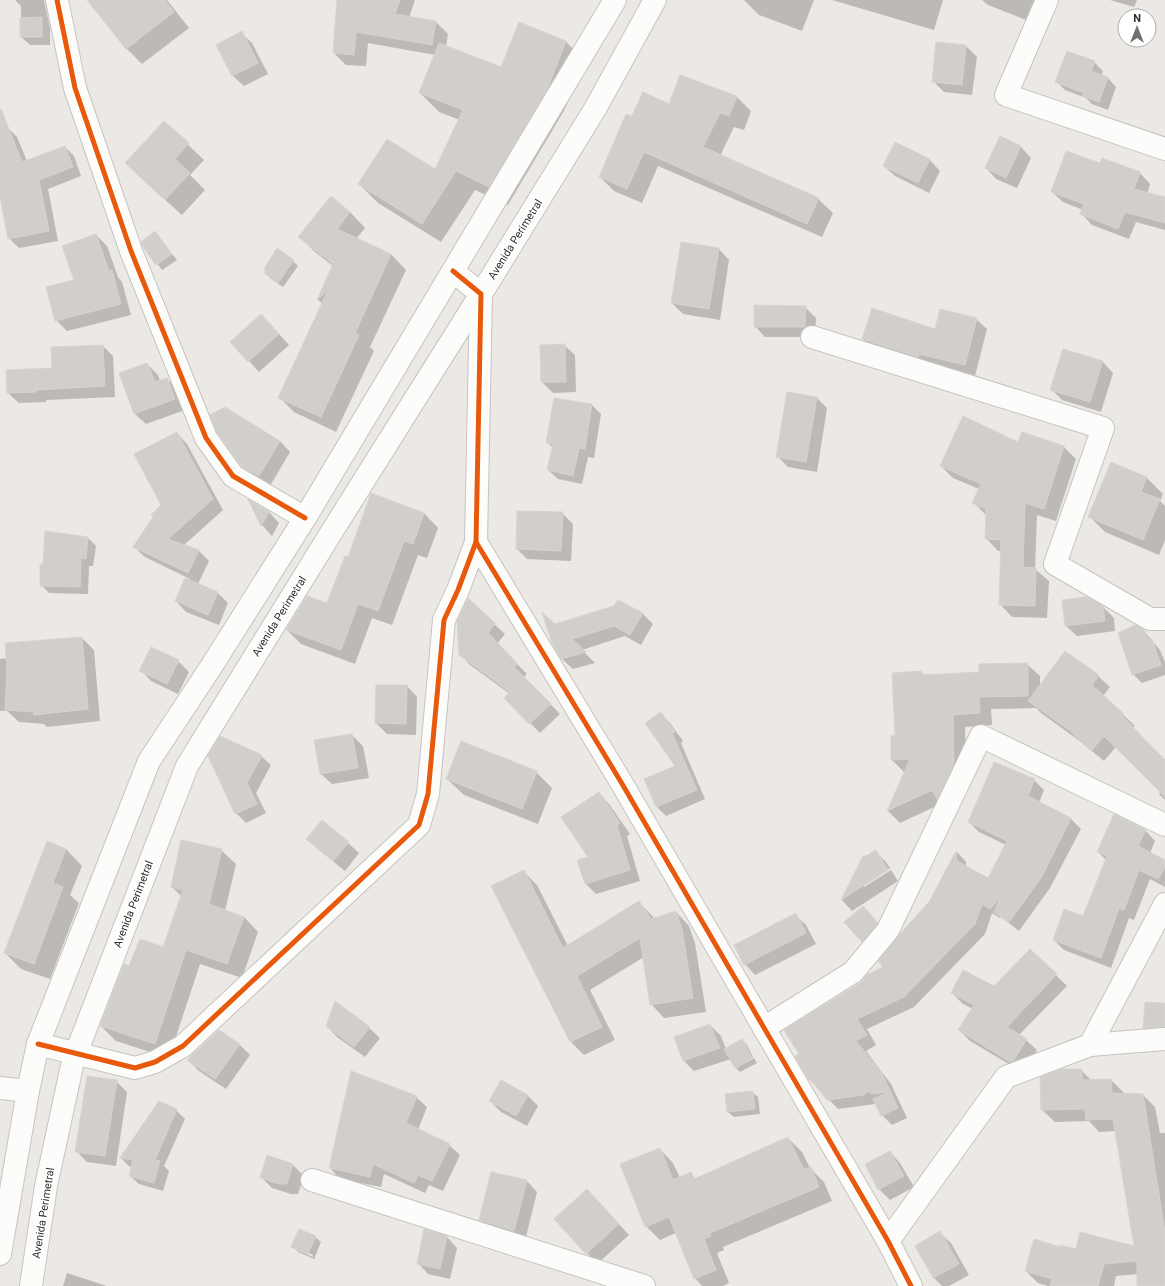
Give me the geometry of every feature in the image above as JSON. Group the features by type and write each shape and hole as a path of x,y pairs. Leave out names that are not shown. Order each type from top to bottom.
{"street":[{"path":"57,0 75,88 131,251 206,438 233,476 305,518"},
{"path":"0,1254 28,1091 38,1044 149,761 211,667 305,518 615,0"},
{"name":"Avenida Perimetral","path":"31,1286 46,1186 75,1053 187,766 595,108 655,0"},
{"path":"1048,0 1006,95 1165,149"},
{"path":"38,1044 135,1068 155,1062 182,1046 419,825 428,794 444,620 458,590 476,542 481,294 453,271"},
{"path":"812,337 1103,428 1055,564 1150,619 1165,619"},
{"path":"476,542 621,782 888,1241 911,1286"},
{"path":"764,1028 853,972 888,930 981,736 1165,825"},
{"path":"1090,1045 1165,904"},
{"path":"888,1241 1006,1077 1090,1045 1165,1039"},
{"path":"0,1088 28,1091"},
{"path":"312,1180 644,1286"}],"building":[{"path":"87,0 165,0 174,12 126,49"},
{"path":"337,0 400,0 395,14 436,21 432,45 356,32 354,55 333,53"},
{"path":"42,17 42,37 20,37 20,18"},
{"path":"519,22 566,41 547,90 489,187 456,171 422,224 358,184 387,139 435,169 463,110 419,93 439,43 501,67"},
{"path":"242,31 258,63 232,76 216,45"},
{"path":"936,42 966,45 962,85 932,82"},
{"path":"1067,51 1095,61 1091,71 1108,77 1099,102 1082,96 1084,93 1055,82"},
{"path":"680,75 737,96 729,116 720,113 703,147 819,198 807,224 644,152 627,189 599,177 626,114 632,116 643,92 669,104"},
{"path":"0,109 22,162 65,146 73,167 39,180 49,231 8,239 0,196"},
{"path":"164,121 189,143 175,159 190,173 165,200 125,163"},
{"path":"1000,136 1021,146 1006,178 985,168"},
{"path":"895,142 930,159 918,183 883,166"},
{"path":"1066,151 1100,163 1102,158 1140,172 1134,189 1165,197 1165,223 1125,212 1118,229 1080,214 1084,204 1051,192"},
{"path":"331,196 350,212 337,229 391,254 355,333 359,335 321,417 278,398 328,290 317,300 333,264 298,237"},
{"path":"155,231 172,254 156,265 141,242"},
{"path":"96,234 109,271 112,270 121,304 55,321 46,287 74,280 62,246"},
{"path":"681,242 719,248 709,309 671,303"},
{"path":"277,248 294,260 278,283 265,274 265,267"},
{"path":"754,305 806,306 805,327 754,327"},
{"path":"872,308 935,329 940,309 977,318 965,365 919,354 918,357 862,339"},
{"path":"261,314 279,334 248,362 230,342"},
{"path":"565,344 566,382 541,382 540,345"},
{"path":"103,345 105,386 7,393 6,370 52,368 51,347"},
{"path":"1063,349 1103,361 1090,402 1050,390"},
{"path":"147,363 155,382 167,378 175,399 134,414 119,373"},
{"path":"787,392 817,397 806,462 776,457"},
{"path":"554,398 592,404 585,449 579,448 573,476 547,470 553,444 546,443"},
{"path":"225,407 280,441 259,476 242,467 217,432 210,415"},
{"path":"963,416 1018,442 1022,432 1064,446 1044,509 1025,503 1023,567 1036,568 1035,606 999,605 1001,540 985,539 986,509 972,503 981,484 940,466"},
{"path":"177,432 213,499 168,539 199,550 188,573 133,547 153,517 151,515 161,505 134,454"},
{"path":"1111,462 1147,477 1141,492 1160,499 1143,540 1088,517"},
{"path":"371,493 424,513 413,544 404,541 378,611 358,604 341,650 286,630 307,596 327,603 345,556 348,557"},
{"path":"248,499 269,512 261,526"},
{"path":"517,511 563,512 561,551 516,549"},
{"path":"45,531 88,537 86,559 81,558 80,587 40,586 40,564 43,564"},
{"path":"185,578 218,592 208,615 175,601"},
{"path":"1086,597 1103,606 1105,621 1065,626 1062,600"},
{"path":"468,598 495,623 488,633 518,664 514,667 551,704 529,724 504,698 510,692 459,655 457,621"},
{"path":"618,600 643,613 630,635 614,626 572,639 586,652 561,659 552,643 542,612 555,624 614,606"},
{"path":"1135,625 1144,630 1149,640 1152,639 1161,665 1132,675 1118,633"},
{"path":"82,637 88,709 34,715 33,712 5,710 7,669 5,643"},
{"path":"151,647 179,660 167,684 139,671"},
{"path":"1065,651 1099,675 1092,685 1124,714 1122,716 1165,760 1165,797 1104,736 1091,751 1069,730 1028,701"},
{"path":"1028,663 1028,696 979,697 980,713 953,715 954,763 937,799 932,790 887,811 910,759 891,760 891,736 895,735 892,673 922,671 922,675 979,672 979,664"},
{"path":"376,685 407,685 406,724 375,723"},
{"path":"661,712 675,732 672,733 697,790 656,807 644,779 675,766 645,723"},
{"path":"352,734 358,768 320,774 314,740"},
{"path":"220,736 262,755 247,783 257,804 235,814 208,756"},
{"path":"461,741 537,771 522,809 446,779"},
{"path":"994,762 1035,779 1028,796 1071,818 1041,878 1009,922 994,912 1001,897 990,909 982,904 975,924 904,997 857,1019 867,1035 856,1041 882,1073 898,1108 881,1116 873,1099 890,1092 871,1094 869,1091 864,1095 827,1100 810,1079 809,1080 795,1056 799,1054 784,1030 860,983 867,975 883,967 878,961 929,902 956,851 957,861 988,878 1007,841 968,822"},
{"path":"599,792 620,823 617,825 630,870 585,884 577,860 588,857 561,817"},
{"path":"1114,814 1146,830 1138,846 1165,860 1165,867 1158,879 1139,870 1124,910 1119,908 1101,958 1053,940 1064,909 1083,916 1107,856 1097,852"},
{"path":"322,820 349,842 333,861 306,839"},
{"path":"181,840 222,849 209,904 244,917 227,964 186,950 155,1044 100,1026 124,964 129,966 140,939 163,947 183,890 171,887"},
{"path":"47,841 66,849 53,883 63,887 34,964 4,953"},
{"path":"876,850 888,870 841,900 863,856 866,856"},
{"path":"524,870 563,948 639,901 651,919 676,911 682,929 693,998 650,1005 640,938 577,976 602,1027 570,1042 491,886"},
{"path":"863,906 878,923 862,942 844,922"},
{"path":"796,913 806,933 744,965 734,945"},
{"path":"1030,949 1057,974 1007,1027 1027,1039 1013,1061 1010,1062 958,1030 974,1005 951,993 963,970 994,986"},
{"path":"335,1001 370,1027 354,1047 326,1026"},
{"path":"1145,1002 1165,1003 1165,1027 1143,1028"},
{"path":"710,1024 720,1048 683,1061 674,1037"},
{"path":"219,1030 240,1044 215,1079 187,1060"},
{"path":"742,1039 752,1058 735,1068 724,1049"},
{"path":"1062,1069 1082,1069 1082,1080 1111,1079 1112,1093 1143,1094 1165,1232 1165,1286 1137,1286 1137,1261 1104,1264 1098,1286 1050,1286 1052,1279 1025,1271 1034,1239 1060,1247 1060,1245 1076,1249 1080,1232 1134,1246 1113,1119 1086,1120 1085,1109 1041,1110 1040,1077"},
{"path":"351,1071 417,1096 406,1123 450,1144 432,1181 418,1175 414,1183 373,1164 370,1177 329,1168"},
{"path":"87,1076 117,1080 105,1156 75,1152"},
{"path":"501,1080 528,1095 516,1116 489,1101"},
{"path":"753,1091 755,1109 727,1112 725,1094"},
{"path":"159,1101 177,1109 155,1160 160,1161 154,1183 129,1176 133,1160 120,1158"},
{"path":"788,1137 804,1170 811,1167 819,1187 710,1233 711,1236 704,1239 716,1270 694,1279 669,1217 645,1227 620,1164 660,1148 673,1180 691,1172 694,1179"},
{"path":"890,1151 904,1176 878,1190 865,1164"},
{"path":"267,1155 293,1164 287,1184 279,1184 260,1178"},
{"path":"491,1172 527,1180 514,1231 479,1220"},
{"path":"587,1189 619,1224 586,1254 554,1219"},
{"path":"299,1229 316,1236 308,1254 291,1247"},
{"path":"424,1229 447,1236 440,1269 417,1264"},
{"path":"940,1231 959,1264 933,1278 915,1246"}],"cycle path":[{"path":"57,0 75,88 131,251 206,438 233,476 305,518"},
{"path":"453,271 481,294 476,542 621,782 888,1241 911,1286"},
{"path":"38,1044 135,1068 155,1062 183,1046 419,825 428,794 444,620 458,590 476,542"}]}
